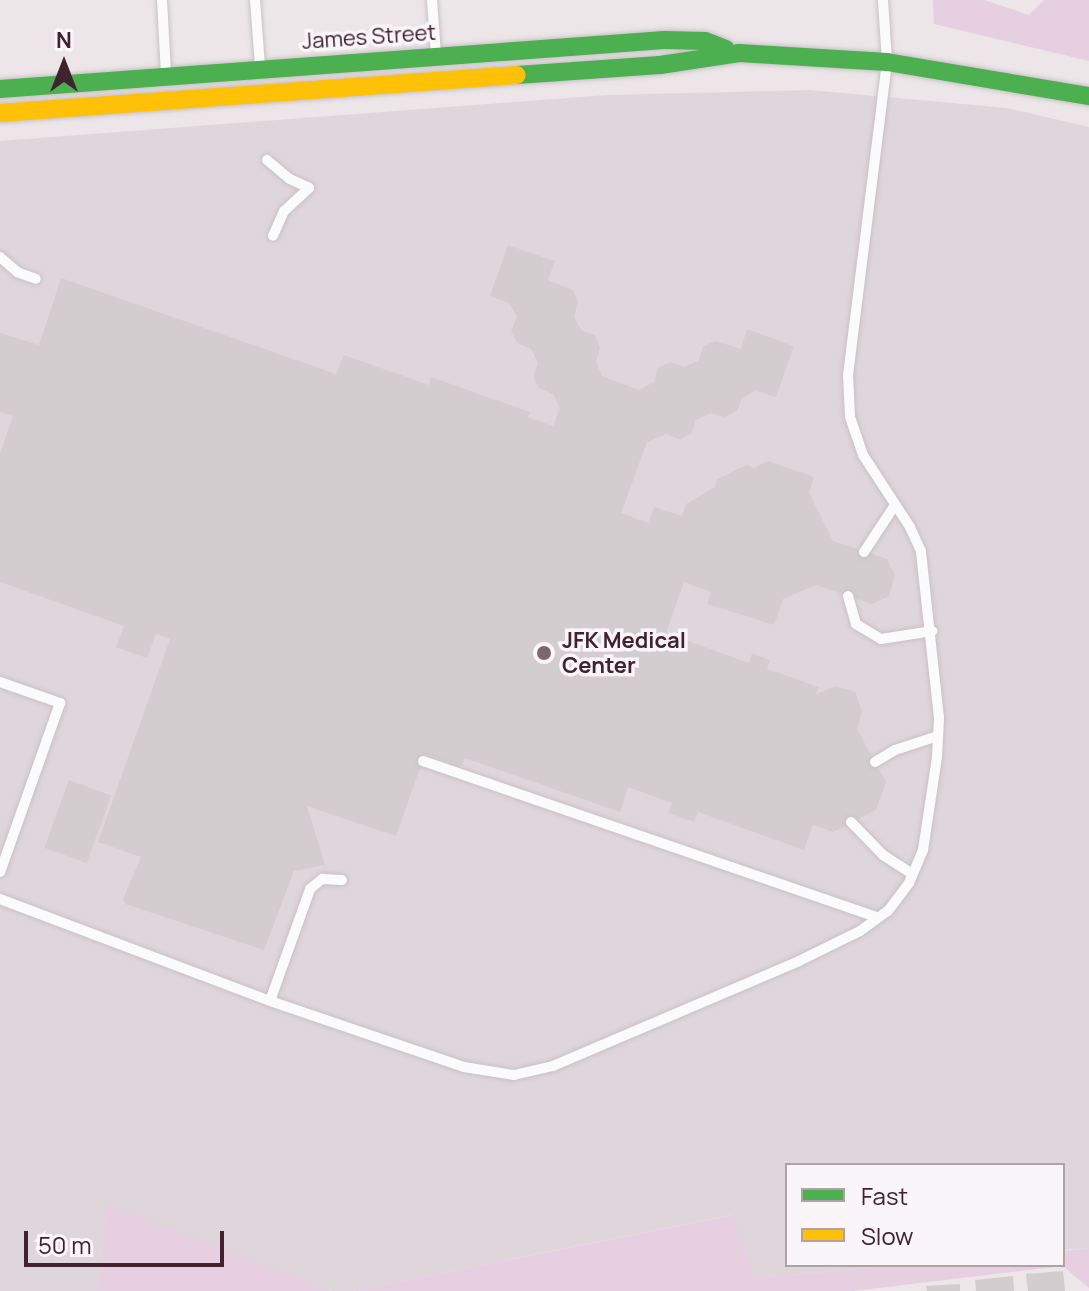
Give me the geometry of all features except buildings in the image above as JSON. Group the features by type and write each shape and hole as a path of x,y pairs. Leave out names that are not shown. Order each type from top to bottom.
{"street":[{"name":"James Street","path":"0,89 664,40 705,41 739,53"},
{"name":"James Street","path":"0,113 660,65 739,53 887,62 1089,96"}],"lane":[{"path":"162,0 166,76"},
{"path":"255,0 260,69"},
{"path":"432,0 436,56"},
{"path":"0,899 270,1001 464,1067 514,1075 553,1066 799,961 860,931 888,911 912,874 923,850 938,736 932,631 921,551 863,455 850,417 848,375 887,62 883,0"},
{"path":"267,160 290,179 309,188 284,211 273,236"},
{"path":"0,257 17,272 36,279"},
{"path":"864,552 895,505"},
{"path":"848,596 856,624 881,639 932,631"},
{"path":"0,682 60,703 0,872"},
{"path":"875,762 895,750 938,736"},
{"path":"423,761 878,918"},
{"path":"851,822 883,855 912,874"},
{"path":"270,1001 310,889 322,879 342,880"}],"shaded area":[{"path":"933,0 984,0 1029,15 1044,0 1089,0 1089,61 934,24"},
{"name":"JFK Medical Center","path":"810,90 1007,108 1089,127 1089,1248 1065,1250 1065,1163 785,1163 785,1267 879,1267 755,1278 732,1215 352,1291 331,1291 107,1205 96,1291 0,1291 0,141 607,95"},
{"path":"107,1204 331,1291 96,1291"},
{"path":"733,1215 755,1278 879,1267 1055,1267 853,1291 352,1291"},
{"path":"1089,1248 1089,1288 1064,1267 1065,1251"}],"traffic: fast":[{"path":"0,89 664,40 705,41 726,49"},
{"path":"517,75 660,65 739,53 887,62 1089,96"}],"traffic: slow":[{"path":"0,113 517,75"}],"place":[{"name":"JFK Medical Center","path":"544,653"}]}
